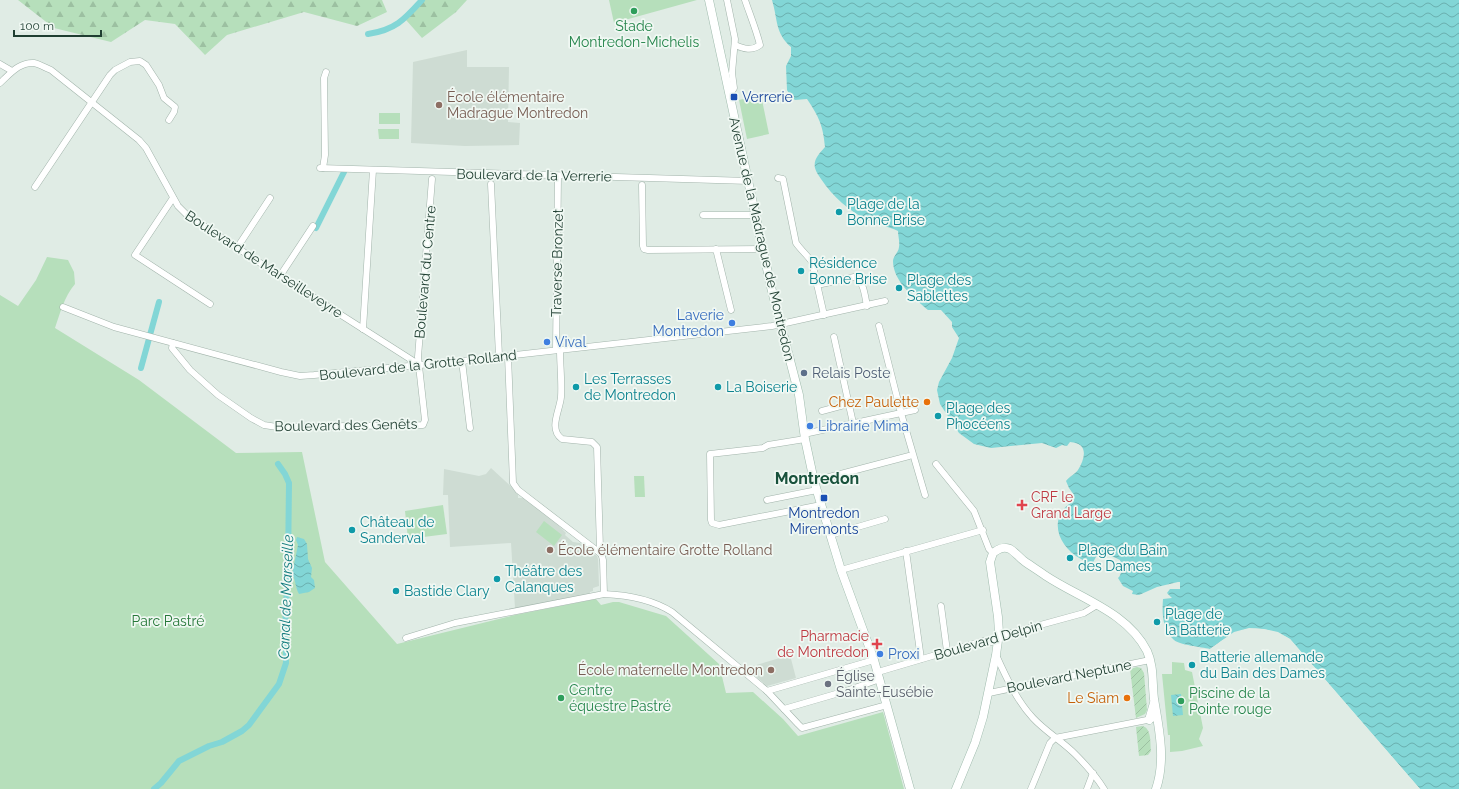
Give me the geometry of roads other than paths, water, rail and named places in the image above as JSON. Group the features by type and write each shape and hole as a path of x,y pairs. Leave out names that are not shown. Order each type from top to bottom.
{"street":[{"name":"Avenue de la Madrague de Montredon","path":"709,0 763,249 799,395 804,436 814,481 841,570 879,675 910,789"},
{"path":"727,0 736,45 732,73 734,88 729,92"},
{"path":"736,45 743,49 758,47 760,45 745,0"},
{"path":"35,187 113,72 130,62 138,61 146,65 159,85 164,98 175,107 169,120"},
{"name":"Boulevard de Marseilleveyre","path":"0,83 12,71 22,64 35,63 51,70 143,144 173,198 186,214 418,364"},
{"path":"0,64 12,71"},
{"name":"Boulevard de la Verrerie","path":"326,72 324,78 323,107 325,112 325,155 321,168 748,181"},
{"path":"364,328 373,170"},
{"name":"Traverse Bronzet","path":"558,176 558,350 561,398 556,414 556,431 562,439 592,442 597,447 600,553"},
{"path":"778,178 783,179 796,243 808,255 812,262 824,315"},
{"name":"Boulevard du Centre","path":"418,364 432,179"},
{"path":"491,184 499,356"},
{"path":"642,185 644,249 763,249"},
{"path":"173,198 135,255 210,304"},
{"path":"238,248 270,198"},
{"path":"704,215 756,215"},
{"path":"280,276 313,226"},
{"path":"716,249 731,310"},
{"path":"817,285 858,278 861,282 867,306"},
{"name":"Boulevard de la Grotte Rolland","path":"62,308 114,326 281,372 300,376 314,376 418,364 508,356 781,324 885,301"},
{"path":"879,326 924,495"},
{"path":"834,337 853,424"},
{"name":"Boulevard des Genêts","path":"173,342 172,348 190,370 218,395 251,418 264,425 277,428 423,426 425,420 418,364"},
{"path":"508,356 513,483 518,490 600,553 603,560 604,594"},
{"path":"462,361 470,428"},
{"path":"822,411 848,404"},
{"path":"821,505 719,525 712,523 710,454 763,448 768,445 914,410"},
{"path":"814,481 909,456"},
{"path":"936,464 973,510 993,553"},
{"path":"767,500 817,490"},
{"path":"830,535 885,519"},
{"path":"841,570 983,530"},
{"path":"956,789 975,743 989,693 996,655 998,616 990,562 993,553 1000,548 1010,549 1046,576 1110,612 1124,623 1142,643 1150,660 1155,700 1153,719 1161,759 1160,773 1156,789"},
{"path":"906,551 921,659"},
{"path":"406,638 455,623 604,594 627,596 666,608 672,612 767,691 802,728 887,704"},
{"name":"Boulevard Delpin","path":"784,709 846,691 879,675 921,659 983,641 992,642 1004,635 1084,613 1096,605"},
{"path":"941,606 947,651"},
{"path":"996,655 1012,688 1032,717 1055,738 1075,753 1094,773 1104,789"},
{"path":"767,691 874,660"},
{"name":"Boulevard Neptune","path":"989,693 1150,660"},
{"path":"1031,789 1050,743 1055,738 1153,719"},
{"path":"1087,789 1094,773"}],"water":[{"path":"772,0 1459,0 1459,789 1420,789 1290,639 1278,633 1257,628 1239,631 1210,649 1177,642 1170,636 1165,626 1163,599 1172,598 1167,593 1170,589 1180,589 1180,582 1157,587 1139,595 1132,594 1133,591 1123,586 1118,578 1121,572 1120,560 1105,555 1096,557 1091,564 1073,554 1061,540 1058,532 1058,524 1060,516 1064,509 1072,502 1074,495 1066,481 1078,470 1083,460 1084,452 1080,445 1070,442 1067,446 1062,445 1056,448 1042,443 991,448 974,444 959,433 940,404 937,390 939,382 952,358 959,338 952,327 952,322 941,310 928,310 905,288 896,275 893,261 899,249 898,231 869,221 848,208 836,198 817,172 815,162 817,156 825,147 822,127 807,99 795,100 791,97 787,90 786,66 791,56 791,47 782,37"},
{"path":"297,537 304,539 307,544 308,559 312,568 311,577 314,580 315,588 309,592 299,594 292,574 298,545 296,540"},
{"path":"1181,694 1183,715 1173,716 1171,695"}],"waterway":[{"name":"Canal de Marseille","path":"368,34 392,27 410,13 422,0"},
{"name":"Canal de Marseille","path":"316,228 344,172"},
{"name":"Canal de Marseille","path":"141,368 159,302"},
{"name":"Canal de Marseille","path":"154,789 161,783 179,761 209,746 222,742 242,731 249,725 279,684 286,663 285,629 288,567 289,483 278,464"}],"place":[{"name":"Stade Montredon-Michelis","path":"634,11"},
{"name":"Verrerie","path":"734,97"},
{"name":"École élémentaire Madrague Montredon","path":"439,105"},
{"name":"Plage de la Bonne Brise","path":"839,212"},
{"name":"Résidence Bonne Brise","path":"801,271"},
{"name":"Plage des Sablettes","path":"899,288"},
{"name":"Laverie Montredon","path":"732,323"},
{"name":"Vival","path":"547,342"},
{"name":"Relais Poste","path":"804,373"},
{"name":"Les Terrasses de Montredon","path":"576,387"},
{"name":"La Boiserie","path":"718,387"},
{"name":"Chez Paulette","path":"927,402"},
{"name":"Plage des Phocéens","path":"938,416"},
{"name":"Librairie Mima","path":"810,426"},
{"name":"Montredon Miremonts","path":"824,498"},
{"name":"CRF le Grand Large","path":"1022,505"},
{"name":"Château de Sanderval","path":"352,530"},
{"name":"École élémentaire Grotte Rolland","path":"550,550"},
{"name":"Plage du Bain des Dames","path":"1070,558"},
{"name":"Théâtre des Calanques","path":"497,579"},
{"name":"Bastide Clary","path":"396,591"},
{"name":"Plage de la Batterie","path":"1157,622"},
{"name":"Pharmacie de Montredon","path":"877,644"},
{"name":"Proxi","path":"880,654"},
{"name":"Batterie allemande du Bain des Dames","path":"1192,665"},
{"name":"École maternelle Montredon","path":"771,670"},
{"name":"Église Sainte-Eusébie","path":"828,684"},
{"name":"Centre équestre Pastré","path":"561,698"},
{"name":"Le Siam","path":"1127,698"},
{"name":"Piscine de la Pointe rouge","path":"1181,701"}],"district":[{"name":"Montredon","path":"817,478"}],"park label":[{"name":"Parc Pastré","path":"168,621"}]}
